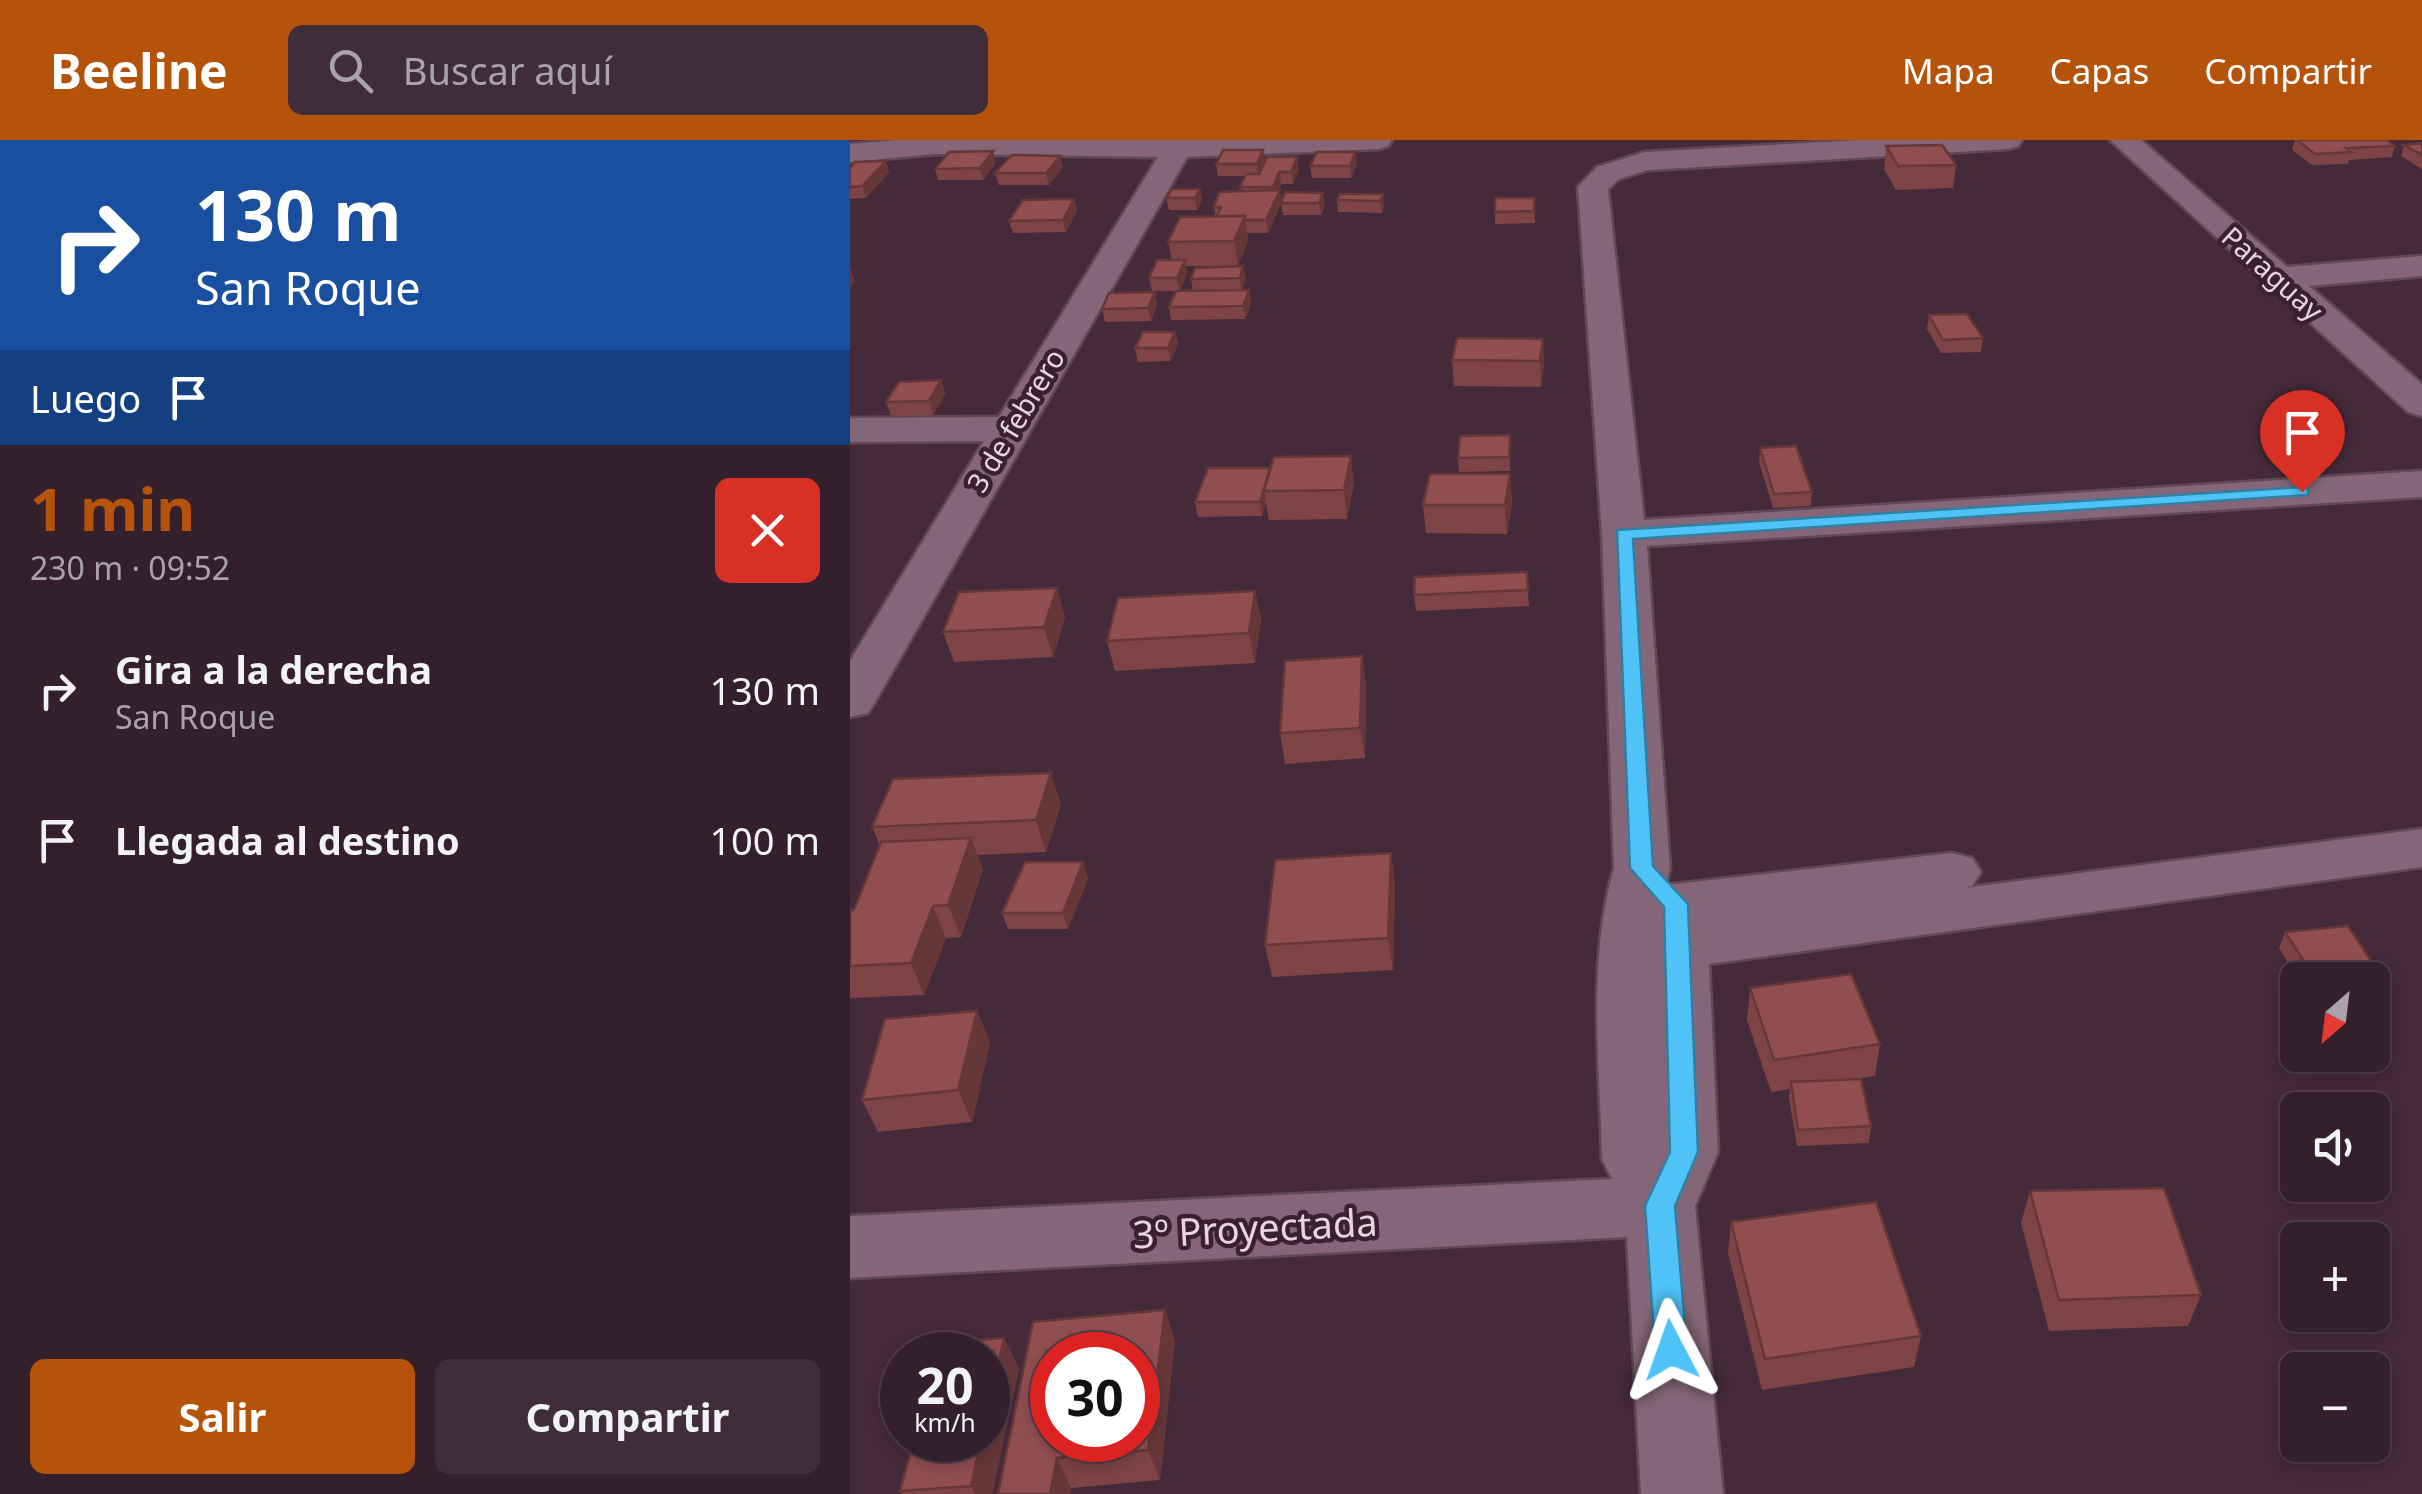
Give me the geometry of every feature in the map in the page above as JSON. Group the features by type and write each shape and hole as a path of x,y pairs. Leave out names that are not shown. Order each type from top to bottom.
{"street":[{"path":"850,152 935,145 1378,140"},
{"path":"1682,1494 1660,1206 1636,1159 1651,916 1624,534 1593,187 1608,173 1645,161 2008,140"},
{"name":"Paraguay","path":"2124,140 2422,404"},
{"name":"3 de febrero","path":"850,702 1181,144"},
{"path":"2278,278 2422,266"},
{"path":"850,430 1010,429"},
{"path":"1624,534 2422,484"},
{"path":"1651,916 2422,818"},
{"path":"1651,916 2422,848"},
{"name":"3º Proyectada","path":"850,1247 1660,1206"}],"building":[{"path":"2297,140 2387,140 2395,146 2315,154"},
{"path":"2422,143 2422,155 2404,145"},
{"path":"1942,145 1956,165 1898,166 1886,146"},
{"path":"1223,150 1263,150 1257,164 1216,164"},
{"path":"993,151 980,168 935,169 949,152"},
{"path":"1317,152 1355,152 1350,166 1310,166"},
{"path":"1012,155 1060,156 1046,173 995,173"},
{"path":"1267,157 1297,157 1291,172 1279,172 1273,187 1240,187 1246,174 1259,174"},
{"path":"886,161 862,186 850,187 850,168 855,162"},
{"path":"1172,189 1200,189 1195,198 1166,198"},
{"path":"1280,190 1266,220 1217,216 1221,207 1214,207 1219,192"},
{"path":"1285,192 1323,193 1319,203 1281,203"},
{"path":"1340,194 1383,194 1381,201 1337,200"},
{"path":"1495,198 1534,198 1534,211 1495,212"},
{"path":"1074,199 1063,220 1009,221 1023,200"},
{"path":"1245,216 1234,241 1168,242 1180,217"},
{"path":"1157,260 1185,260 1177,278 1149,278"},
{"path":"1243,266 1240,278 1191,279 1195,268"},
{"path":"1249,290 1243,306 1169,307 1176,291"},
{"path":"1155,292 1148,308 1102,309 1109,293"},
{"path":"1967,314 1983,338 1943,340 1929,315"},
{"path":"1143,332 1175,332 1168,348 1135,348"},
{"path":"1457,338 1543,339 1540,361 1452,360"},
{"path":"941,380 929,401 886,402 899,382"},
{"path":"1510,435 1509,457 1458,458 1460,436"},
{"path":"1796,446 1812,492 1774,494 1760,448"},
{"path":"1351,456 1344,490 1264,491 1274,457"},
{"path":"1208,468 1270,468 1260,502 1195,502"},
{"path":"1430,474 1510,474 1505,505 1423,505"},
{"path":"1527,572 1528,590 1414,595 1415,577"},
{"path":"1057,588 1044,627 943,632 959,592"},
{"path":"1255,591 1249,633 1107,641 1118,598"},
{"path":"1362,656 1360,728 1280,733 1285,661"},
{"path":"1051,773 1036,820 872,827 893,779"},
{"path":"971,838 948,905 933,906 911,963 850,966 850,910 854,910 881,842"},
{"path":"1391,853 1388,938 1265,945 1275,860"},
{"path":"1025,862 1083,862 1063,913 1002,913"},
{"path":"2348,926 2372,962 2304,962 2285,932"},
{"path":"1851,974 1880,1044 1774,1060 1750,988"},
{"path":"977,1011 958,1090 862,1100 885,1019"},
{"path":"1861,1079 1871,1126 1798,1130 1791,1082"},
{"path":"2164,1188 2201,1295 2059,1300 2030,1191"},
{"path":"1876,1202 1921,1336 1765,1359 1731,1222"},
{"path":"1165,1310 1160,1351 1160,1332 1031,1332 1033,1322"},
{"path":"1030,1337 1030,1462 1056,1462 1050,1494 998,1494 1005,1462 1010,1462 1010,1435"},
{"path":"908,1462 976,1462 971,1486 900,1491"}],"route":[{"path":"1671,1350 1660,1206 1684,1152 1676,904 1642,868 1624,534 2302,492"}]}
